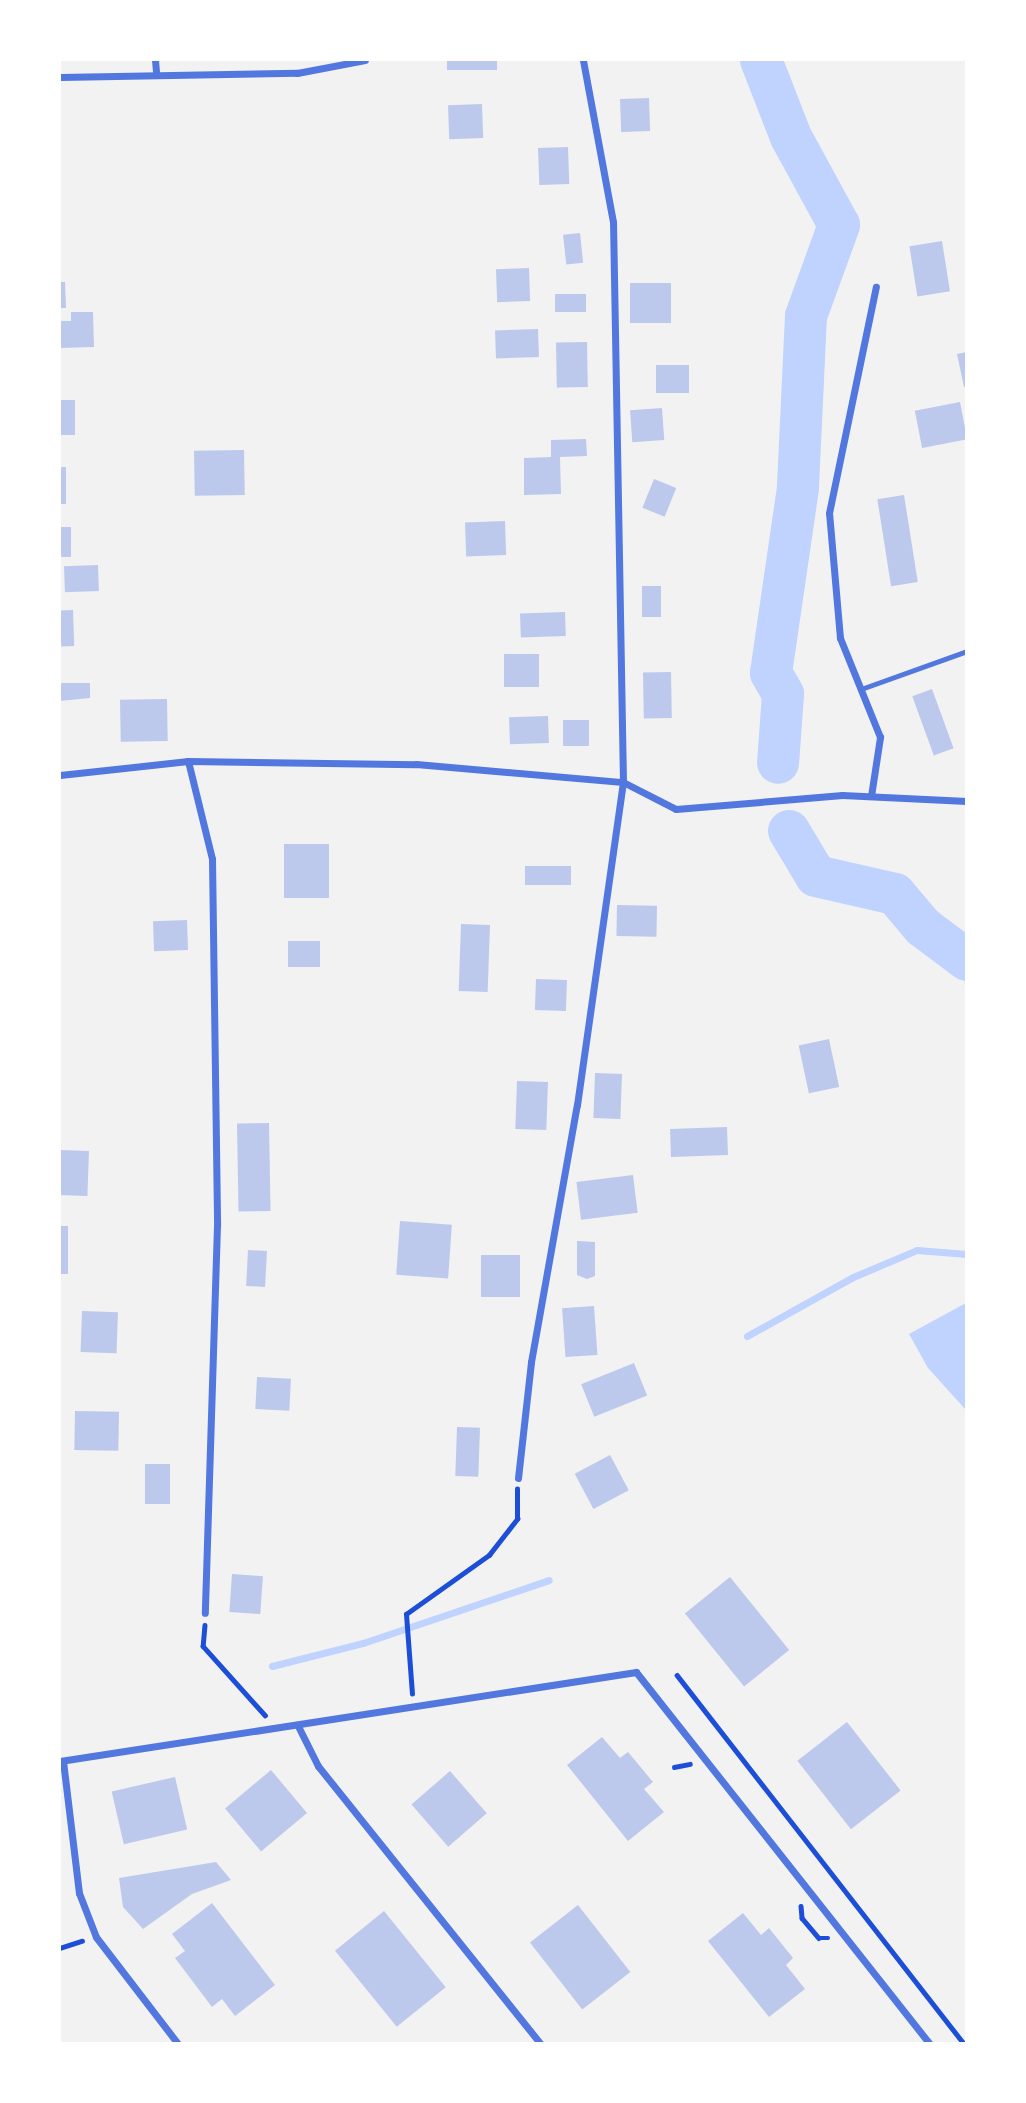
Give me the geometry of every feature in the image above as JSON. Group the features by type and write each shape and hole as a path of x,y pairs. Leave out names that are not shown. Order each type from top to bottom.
{"street":[{"path":"155,60 156,72"},
{"path":"60,77 156,72 297,73 365,60"},
{"path":"518,1478 531,1362 577,1105 624,782 613,222 583,60"},
{"path":"871,796 880,737 840,638 830,513 876,287"},
{"path":"188,761 212,859 217,1225 205,1613"},
{"path":"60,775 188,761 416,764 624,782 676,809 871,796 967,801"},
{"path":"178,2043 96,1937 79,1893 61,1761 636,1672 930,2043"},
{"path":"298,1726 318,1766 541,2043"}],"lane":[{"path":"861,689 967,651"}],"path":[{"path":"413,1707 406,1614 489,1555 517,1520 518,1478"},
{"path":"205,1613 204,1646 277,1729"},
{"path":"677,1675 964,2043"},
{"path":"60,1948 96,1937"}],"water":[{"path":"966,1303 966,1410 928,1368 909,1334"}],"building":[{"path":"447,60 497,60 497,70 447,70"},
{"path":"649,98 650,131 621,132 620,99"},
{"path":"482,104 483,138 449,139 448,105"},
{"path":"568,147 569,184 539,185 538,148"},
{"path":"580,233 583,263 566,265 563,235"},
{"path":"942,241 950,291 917,297 909,246"},
{"path":"529,268 530,301 497,302 496,269"},
{"path":"60,282 65,282 66,308 60,308"},
{"path":"630,283 671,283 671,323 630,323"},
{"path":"555,294 586,294 586,312 555,312"},
{"path":"71,312 93,312 94,347 60,348 60,321 71,321"},
{"path":"538,329 539,357 496,358 495,331"},
{"path":"587,342 588,387 557,388 556,343"},
{"path":"967,352 967,386 964,387 957,354"},
{"path":"656,365 689,365 689,393 656,393"},
{"path":"60,400 75,400 75,435 60,435"},
{"path":"960,402 967,439 922,448 915,411"},
{"path":"662,408 664,440 632,442 630,410"},
{"path":"586,439 587,456 560,457 561,494 524,495 524,458 551,457 551,440"},
{"path":"244,450 245,495 195,496 194,451"},
{"path":"60,467 66,467 66,504 60,504"},
{"path":"654,479 676,488 665,517 642,508"},
{"path":"904,495 918,582 891,586 877,499"},
{"path":"505,521 506,555 466,556 465,522"},
{"path":"60,527 71,527 71,557 60,557"},
{"path":"98,565 99,591 65,592 64,566"},
{"path":"642,586 661,586 661,617 642,617"},
{"path":"60,610 73,610 74,646 61,646"},
{"path":"565,612 566,636 521,638 520,614"},
{"path":"504,654 539,654 539,687 504,687"},
{"path":"643,672 671,672 672,718 644,718"},
{"path":"60,683 90,683 90,698 60,701"},
{"path":"932,689 954,748 934,755 912,696"},
{"path":"167,699 168,741 121,742 120,700"},
{"path":"548,716 549,743 510,744 509,717"},
{"path":"563,720 589,720 589,746 563,746"},
{"path":"284,844 329,844 329,898 284,898"},
{"path":"525,866 571,866 571,885 525,885"},
{"path":"617,905 657,906 656,937 616,936"},
{"path":"187,920 188,950 154,951 153,921"},
{"path":"461,924 490,925 488,992 459,991"},
{"path":"288,941 320,941 320,967 288,967"},
{"path":"536,979 567,980 566,1011 535,1010"},
{"path":"829,1039 839,1087 809,1093 799,1045"},
{"path":"595,1073 622,1074 620,1119 593,1118"},
{"path":"517,1081 548,1082 546,1130 515,1129"},
{"path":"269,1123 271,1211 239,1212 237,1124"},
{"path":"727,1127 728,1155 671,1157 670,1129"},
{"path":"60,1150 89,1151 87,1196 60,1195"},
{"path":"633,1175 638,1213 581,1220 576,1182"},
{"path":"400,1221 452,1225 448,1278 396,1275"},
{"path":"60,1226 68,1226 68,1274 60,1274"},
{"path":"577,1241 595,1242 595,1276 587,1279 577,1275"},
{"path":"248,1250 267,1251 265,1287 246,1286"},
{"path":"481,1255 520,1255 520,1297 481,1297"},
{"path":"594,1306 597,1355 565,1357 562,1308"},
{"path":"82,1311 118,1312 117,1353 81,1352"},
{"path":"634,1363 647,1395 594,1417 581,1384"},
{"path":"257,1377 291,1379 289,1411 255,1409"},
{"path":"75,1411 119,1412 118,1451 74,1450"},
{"path":"457,1427 480,1428 478,1477 455,1476"},
{"path":"610,1455 629,1490 593,1509 575,1474"},
{"path":"145,1464 170,1464 170,1504 145,1504"},
{"path":"232,1574 263,1576 260,1614 229,1612"},
{"path":"730,1577 789,1650 744,1687 685,1614"},
{"path":"847,1722 901,1791 851,1829 797,1761"},
{"path":"602,1737 620,1758 628,1752 653,1782 644,1789 664,1812 628,1841 567,1765"},
{"path":"271,1770 307,1813 261,1851 225,1809"},
{"path":"450,1771 487,1813 448,1847 412,1804"},
{"path":"175,1777 187,1830 124,1844 112,1792"},
{"path":"216,1862 231,1880 192,1894 143,1929 123,1907 119,1878"},
{"path":"212,1903 275,1985 235,2016 222,1999 212,2007 175,1958 185,1951 172,1934"},
{"path":"578,1905 630,1972 582,2010 530,1943"},
{"path":"384,1911 446,1987 397,2027 335,1951"},
{"path":"743,1913 761,1935 769,1928 793,1958 786,1965 805,1989 769,2017 708,1941"}],"waterway":[{"path":"761,60 791,137 839,225 806,316 798,488 771,673 783,694 778,763"},
{"path":"789,831 816,876 895,894 923,927 967,960"},
{"path":"747,1336 853,1277 917,1250 967,1254"},
{"path":"272,1666 363,1643 549,1580"}]}
